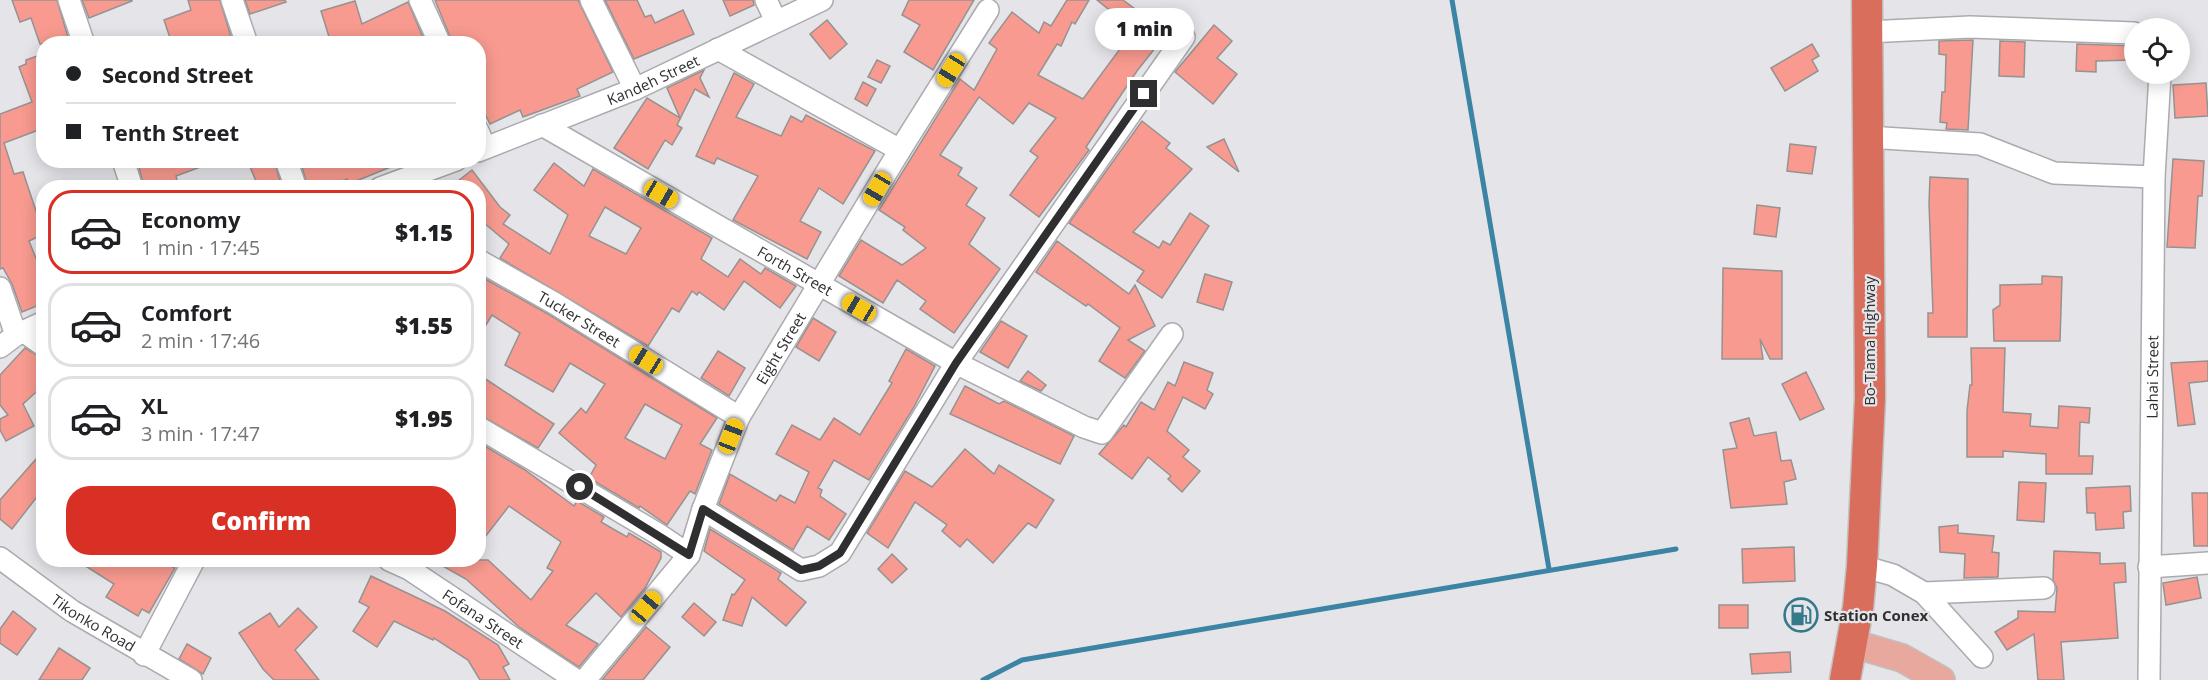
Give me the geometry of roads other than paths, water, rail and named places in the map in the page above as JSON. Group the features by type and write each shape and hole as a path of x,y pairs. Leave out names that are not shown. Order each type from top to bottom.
{"highway":[{"name":"Bo-Tiama Highway","path":"1845,680 1862,566 1870,398 1867,0"}],"main road":[{"path":"1851,643 1902,658 1941,680"}],"street":[{"path":"69,0 81,36"},
{"path":"232,0 244,36"},
{"path":"420,0 436,36"},
{"path":"591,0 635,89"},
{"path":"766,0 776,21"},
{"name":"Kandeh Street","path":"486,142 542,125 635,89 822,0"},
{"name":"Eight Street","path":"689,555 703,509 739,417 900,150 988,10"},
{"path":"1867,32 1970,27 2124,33"},
{"path":"703,509 801,570 819,566 840,553 956,363 1184,37"},
{"path":"718,49 900,150"},
{"name":"Lahai Street","path":"2149,680 2154,177 2159,84"},
{"name":"Forth Street","path":"542,125 956,363 1102,434 1172,334"},
{"path":"1867,137 1980,144 2054,172 2154,177"},
{"path":"403,180 437,168"},
{"path":"430,180 444,168"},
{"name":"Tucker Street","path":"486,265 554,303 739,417"},
{"path":"0,288 13,338"},
{"path":"13,338 36,326"},
{"path":"13,338 36,344"},
{"path":"486,432 658,534 689,555 585,680"},
{"name":"Tikonko Road","path":"0,558 72,611 144,655 191,680"},
{"path":"2149,567 2208,563"},
{"path":"1862,566 1893,575 1924,592 1982,657"},
{"path":"144,655 190,567"},
{"name":"Fofana Street","path":"405,567 576,680"},
{"path":"1924,592 2044,588"}],"waterway":[{"path":"1452,0 1549,569"},
{"path":"983,680 1022,660 1676,549"}],"place":[{"name":"Station Conex","path":"1801,615"}]}
